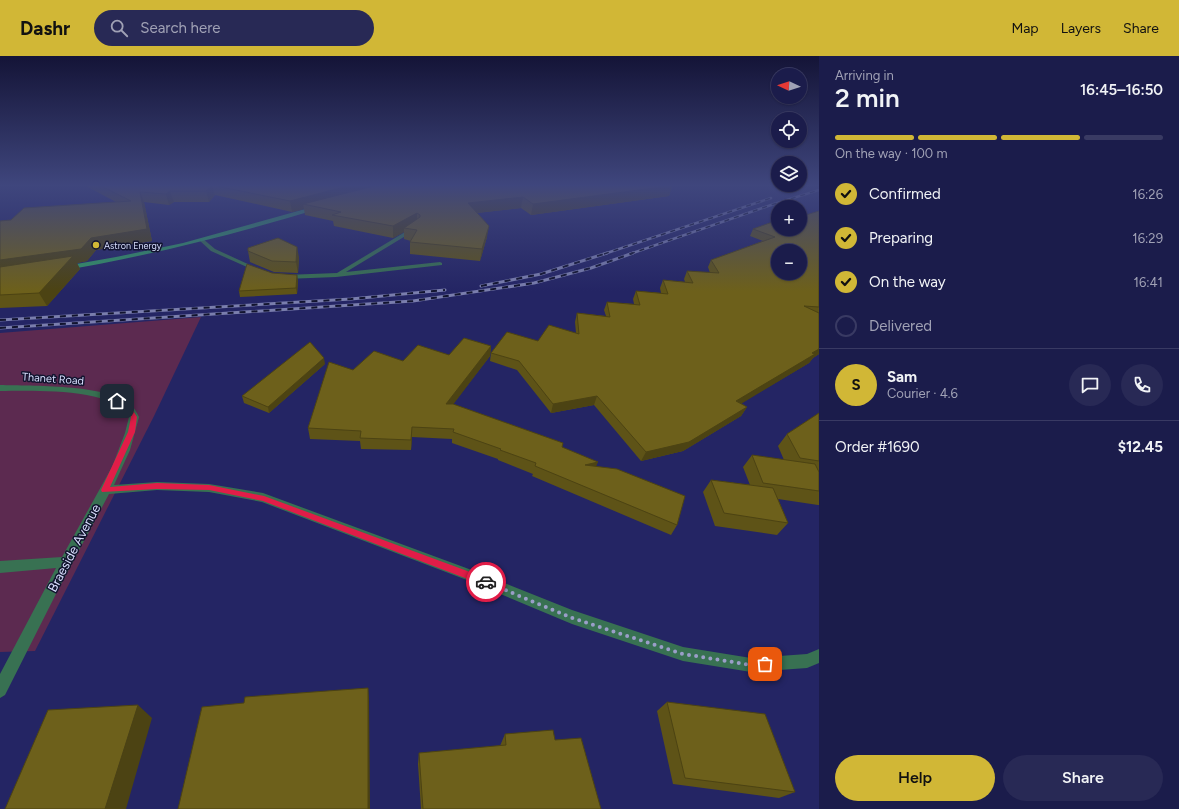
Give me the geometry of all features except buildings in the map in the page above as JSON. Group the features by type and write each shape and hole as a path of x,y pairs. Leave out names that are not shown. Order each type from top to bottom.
{"main road":[{"path":"41,272 112,260 202,240 269,221"}],"street":[{"path":"336,275 416,228"},
{"path":"202,240 213,250 266,272"},
{"path":"279,276 336,275 440,264"},
{"name":"Thanet Road","path":"0,388 73,391 107,397 126,405"},
{"name":"Braeside Avenue","path":"0,690 104,490 132,432 134,417 126,405"},
{"path":"104,490 157,486 209,488 264,498 472,576 572,618 683,654 751,665 807,661 819,656"},
{"path":"0,567 66,562"}],"shaded area":[{"path":"201,317 154,416 35,651 0,652 0,333"}],"railway":[{"path":"607,253 702,221"},
{"path":"630,254 725,221"},
{"path":"481,286 541,274 607,253"},
{"path":"0,328 413,301 534,283 591,268 633,253"},
{"path":"0,320 351,299 445,290"}],"way so far":[{"path":"486,582 572,618 683,654 751,665 765,664"}],"place":[{"name":"Astron Energy","path":"96,245"}],"route":[{"path":"117,401 126,405 134,417 132,432 104,490 157,486 209,488 264,498 486,582"}]}
